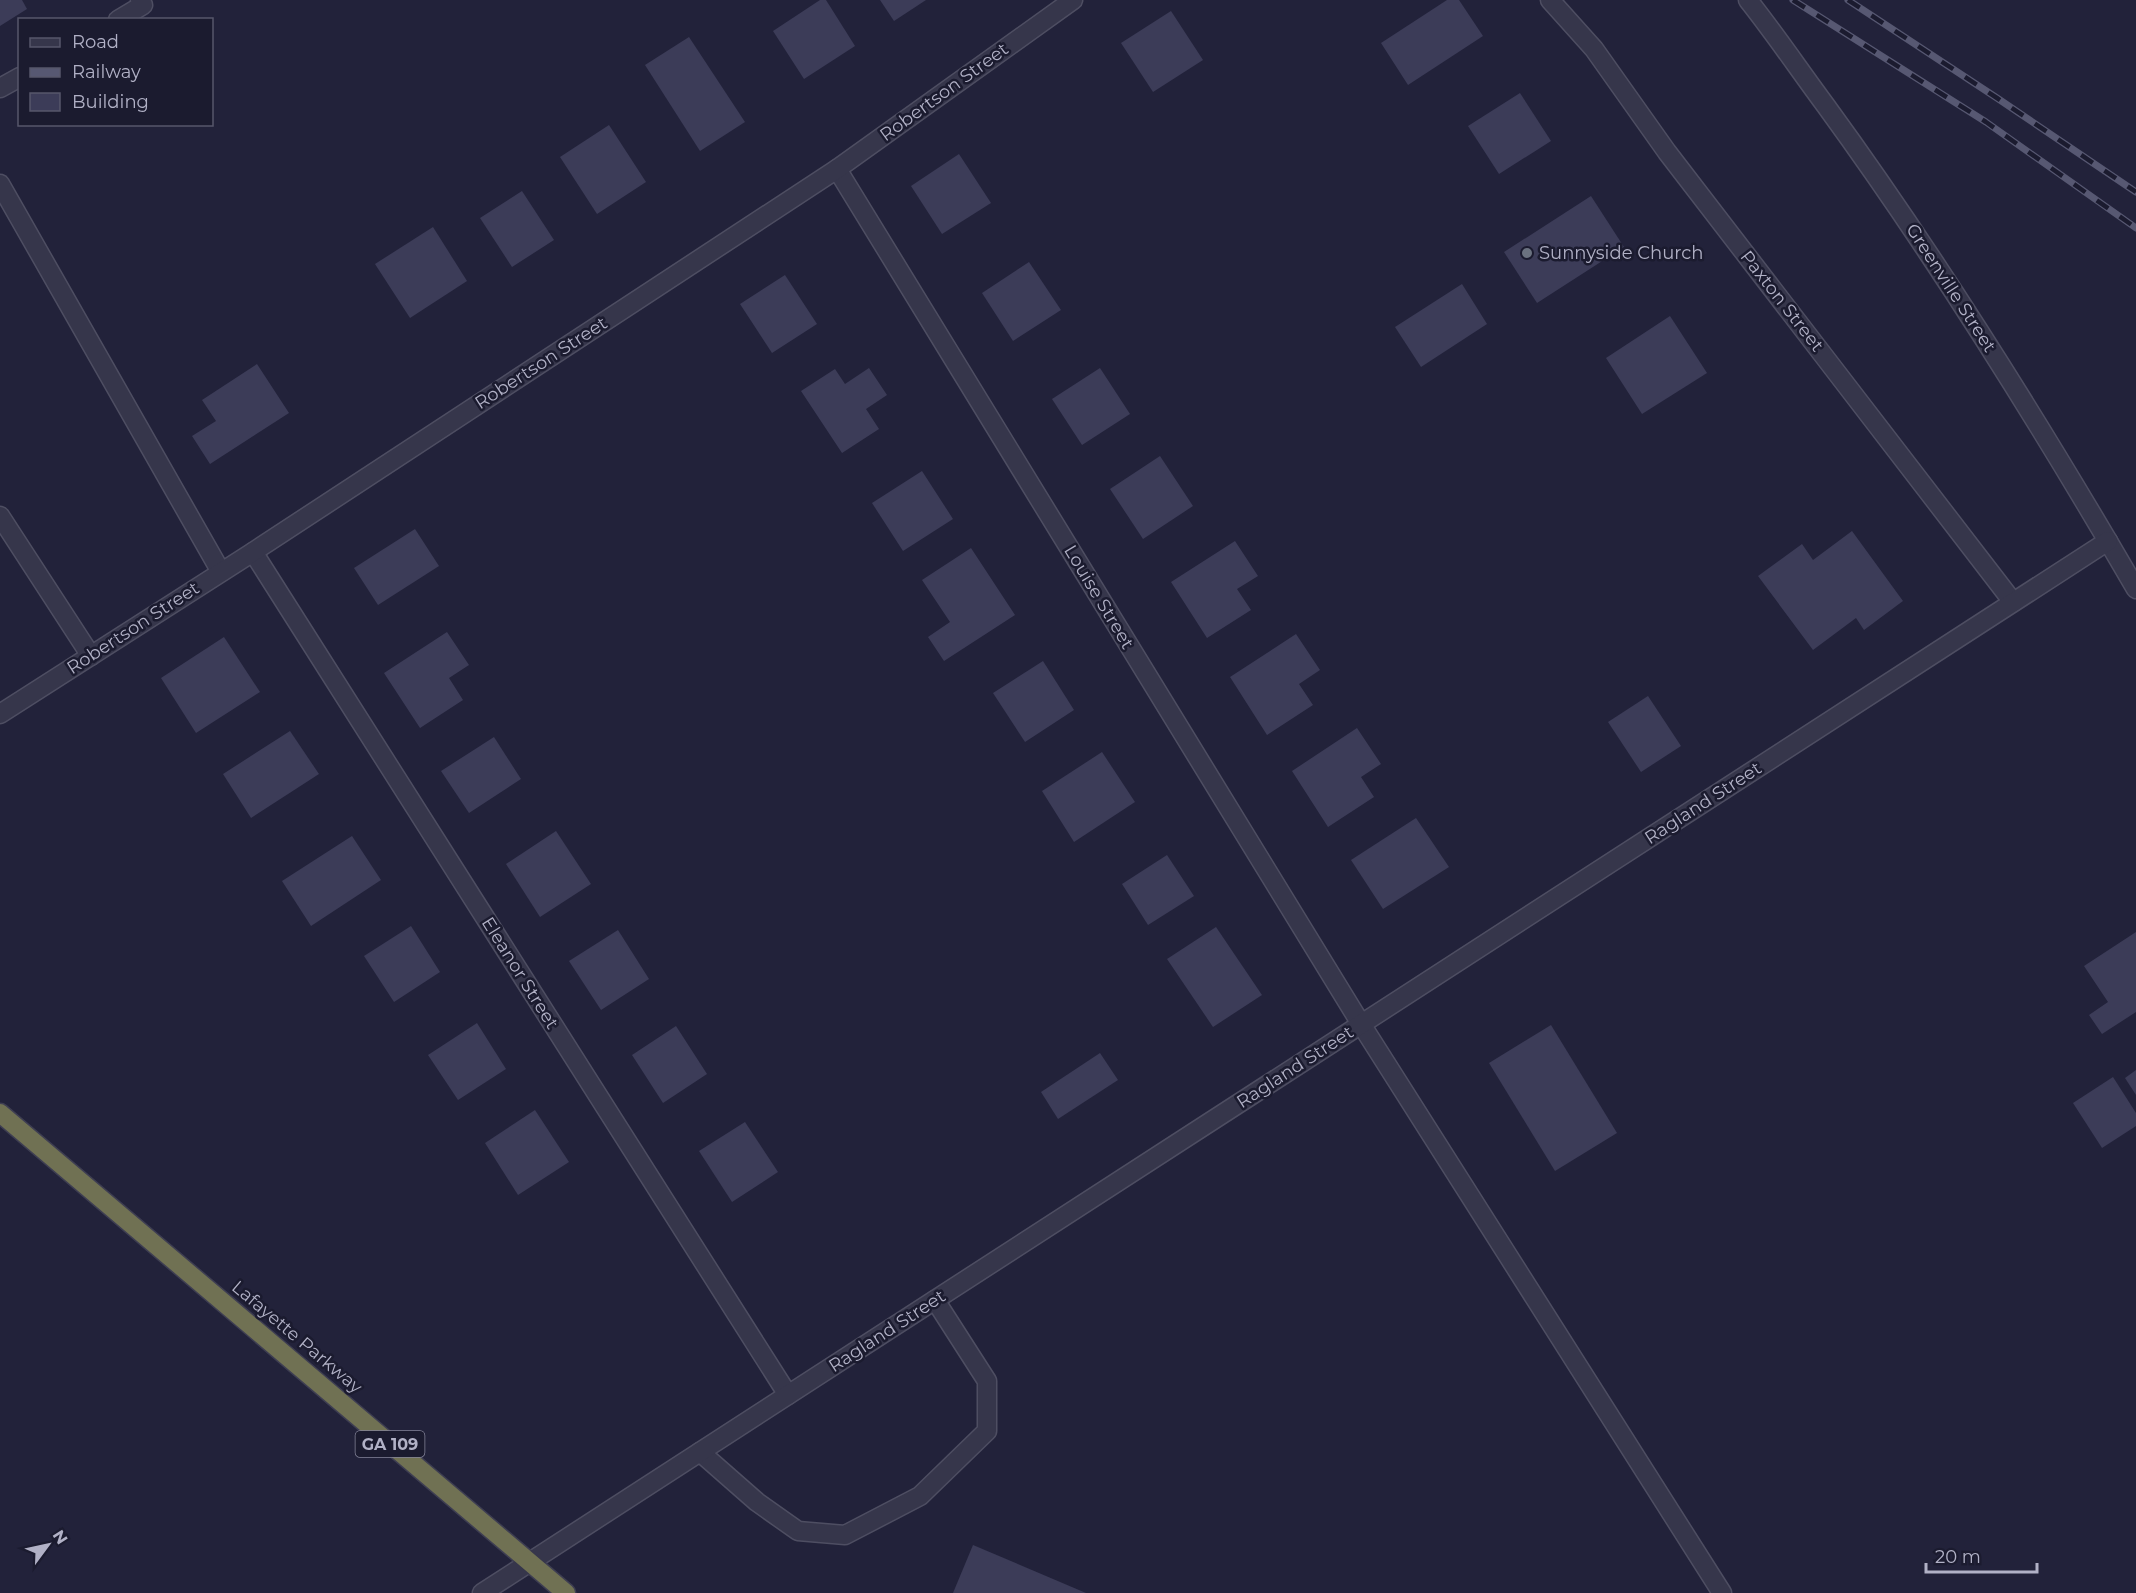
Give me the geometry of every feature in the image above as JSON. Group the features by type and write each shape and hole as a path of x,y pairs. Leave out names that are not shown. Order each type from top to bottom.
{"highway":[{"name":"Lafayette Parkway","path":"0,1113 566,1593"}],"street":[{"path":"121,18 143,5 140,0"},
{"name":"Robertson Street","path":"0,714 253,552 837,169 1073,0"},
{"name":"Paxton Street","path":"1550,0 1594,49 1667,152 2013,602"},
{"name":"Greenville Street","path":"1748,0 1855,146 1935,261 2018,391 2136,589"},
{"path":"0,88 18,78"},
{"name":"Louise Street","path":"837,169 1361,1024 1722,1593"},
{"path":"0,184 222,572"},
{"path":"0,516 91,656"},
{"name":"Ragland Street","path":"482,1593 2108,541"},
{"name":"Eleanor Street","path":"253,552 788,1395"},
{"path":"700,1452 757,1502 798,1531 844,1535 920,1496 987,1431 987,1381 935,1300"}],"building":[{"path":"0,0 22,0 27,9 0,26"},
{"path":"820,0 826,0 855,46 804,79 773,31"},
{"path":"880,0 926,0 894,21"},
{"path":"1447,0 1459,0 1483,36 1408,85 1381,43"},
{"path":"1171,11 1203,60 1153,92 1121,43"},
{"path":"689,37 745,122 700,151 645,65"},
{"path":"1520,93 1551,141 1499,174 1468,126"},
{"path":"609,125 646,182 597,214 560,157"},
{"path":"959,154 991,203 942,234 911,186"},
{"path":"522,191 554,240 512,267 480,218"},
{"path":"1591,196 1624,247 1537,303 1504,252"},
{"path":"433,227 467,281 410,318 375,264"},
{"path":"1029,262 1061,310 1013,341 982,293"},
{"path":"785,275 817,324 772,353 740,304"},
{"path":"1462,284 1487,324 1421,367 1395,327"},
{"path":"1670,316 1707,373 1642,414 1606,358"},
{"path":"257,364 289,413 210,464 192,436 216,421 202,400"},
{"path":"869,368 887,395 866,409 879,429 842,453 801,391 835,369 845,384"},
{"path":"1100,368 1130,414 1082,445 1052,399"},
{"path":"1160,456 1193,506 1143,539 1110,489"},
{"path":"922,471 953,519 903,551 872,503"},
{"path":"415,529 439,566 378,605 354,568"},
{"path":"1852,531 1903,601 1864,630 1856,618 1813,650 1758,576 1802,544 1813,560"},
{"path":"1235,541 1258,576 1237,589 1251,610 1207,638 1171,582"},
{"path":"971,548 1015,615 944,661 928,637 950,622 922,580"},
{"path":"447,632 469,665 449,678 463,700 420,728 384,673"},
{"path":"1296,634 1320,670 1299,684 1313,705 1267,735 1230,677"},
{"path":"224,637 260,692 196,733 161,678"},
{"path":"1043,661 1074,710 1025,742 993,693"},
{"path":"1648,696 1681,746 1641,772 1608,722"},
{"path":"1357,728 1381,764 1361,777 1374,797 1328,827 1292,771"},
{"path":"290,731 319,774 251,818 223,774"},
{"path":"494,737 521,779 469,813 441,771"},
{"path":"1102,752 1135,802 1074,842 1042,791"},
{"path":"1416,818 1449,867 1383,909 1351,860"},
{"path":"556,831 591,884 540,917 506,864"},
{"path":"352,836 381,880 311,926 282,881"},
{"path":"1167,855 1194,896 1148,925 1122,884"},
{"path":"411,926 440,972 394,1002 364,956"},
{"path":"1216,927 1262,995 1213,1027 1167,959"},
{"path":"618,930 649,979 601,1010 569,961"},
{"path":"2136,932 2136,1012 2102,1034 2089,1015 2108,1002 2084,966"},
{"path":"477,1023 506,1069 458,1100 428,1055"},
{"path":"1551,1025 1617,1133 1555,1171 1489,1063"},
{"path":"676,1026 707,1074 663,1103 632,1055"},
{"path":"1100,1053 1118,1080 1058,1119 1041,1092"},
{"path":"2136,1070 2136,1095 2125,1078"},
{"path":"2113,1077 2136,1113 2136,1126 2102,1148 2073,1103"},
{"path":"535,1110 569,1162 518,1195 485,1143"},
{"path":"745,1122 778,1172 732,1202 699,1151"},
{"path":"973,1545 1086,1593 953,1593"}],"railway":[{"path":"1793,0 1986,122 2136,228"},
{"path":"1848,0 2136,192"}],"place":[{"name":"Sunnyside Church","path":"1527,253"}]}
